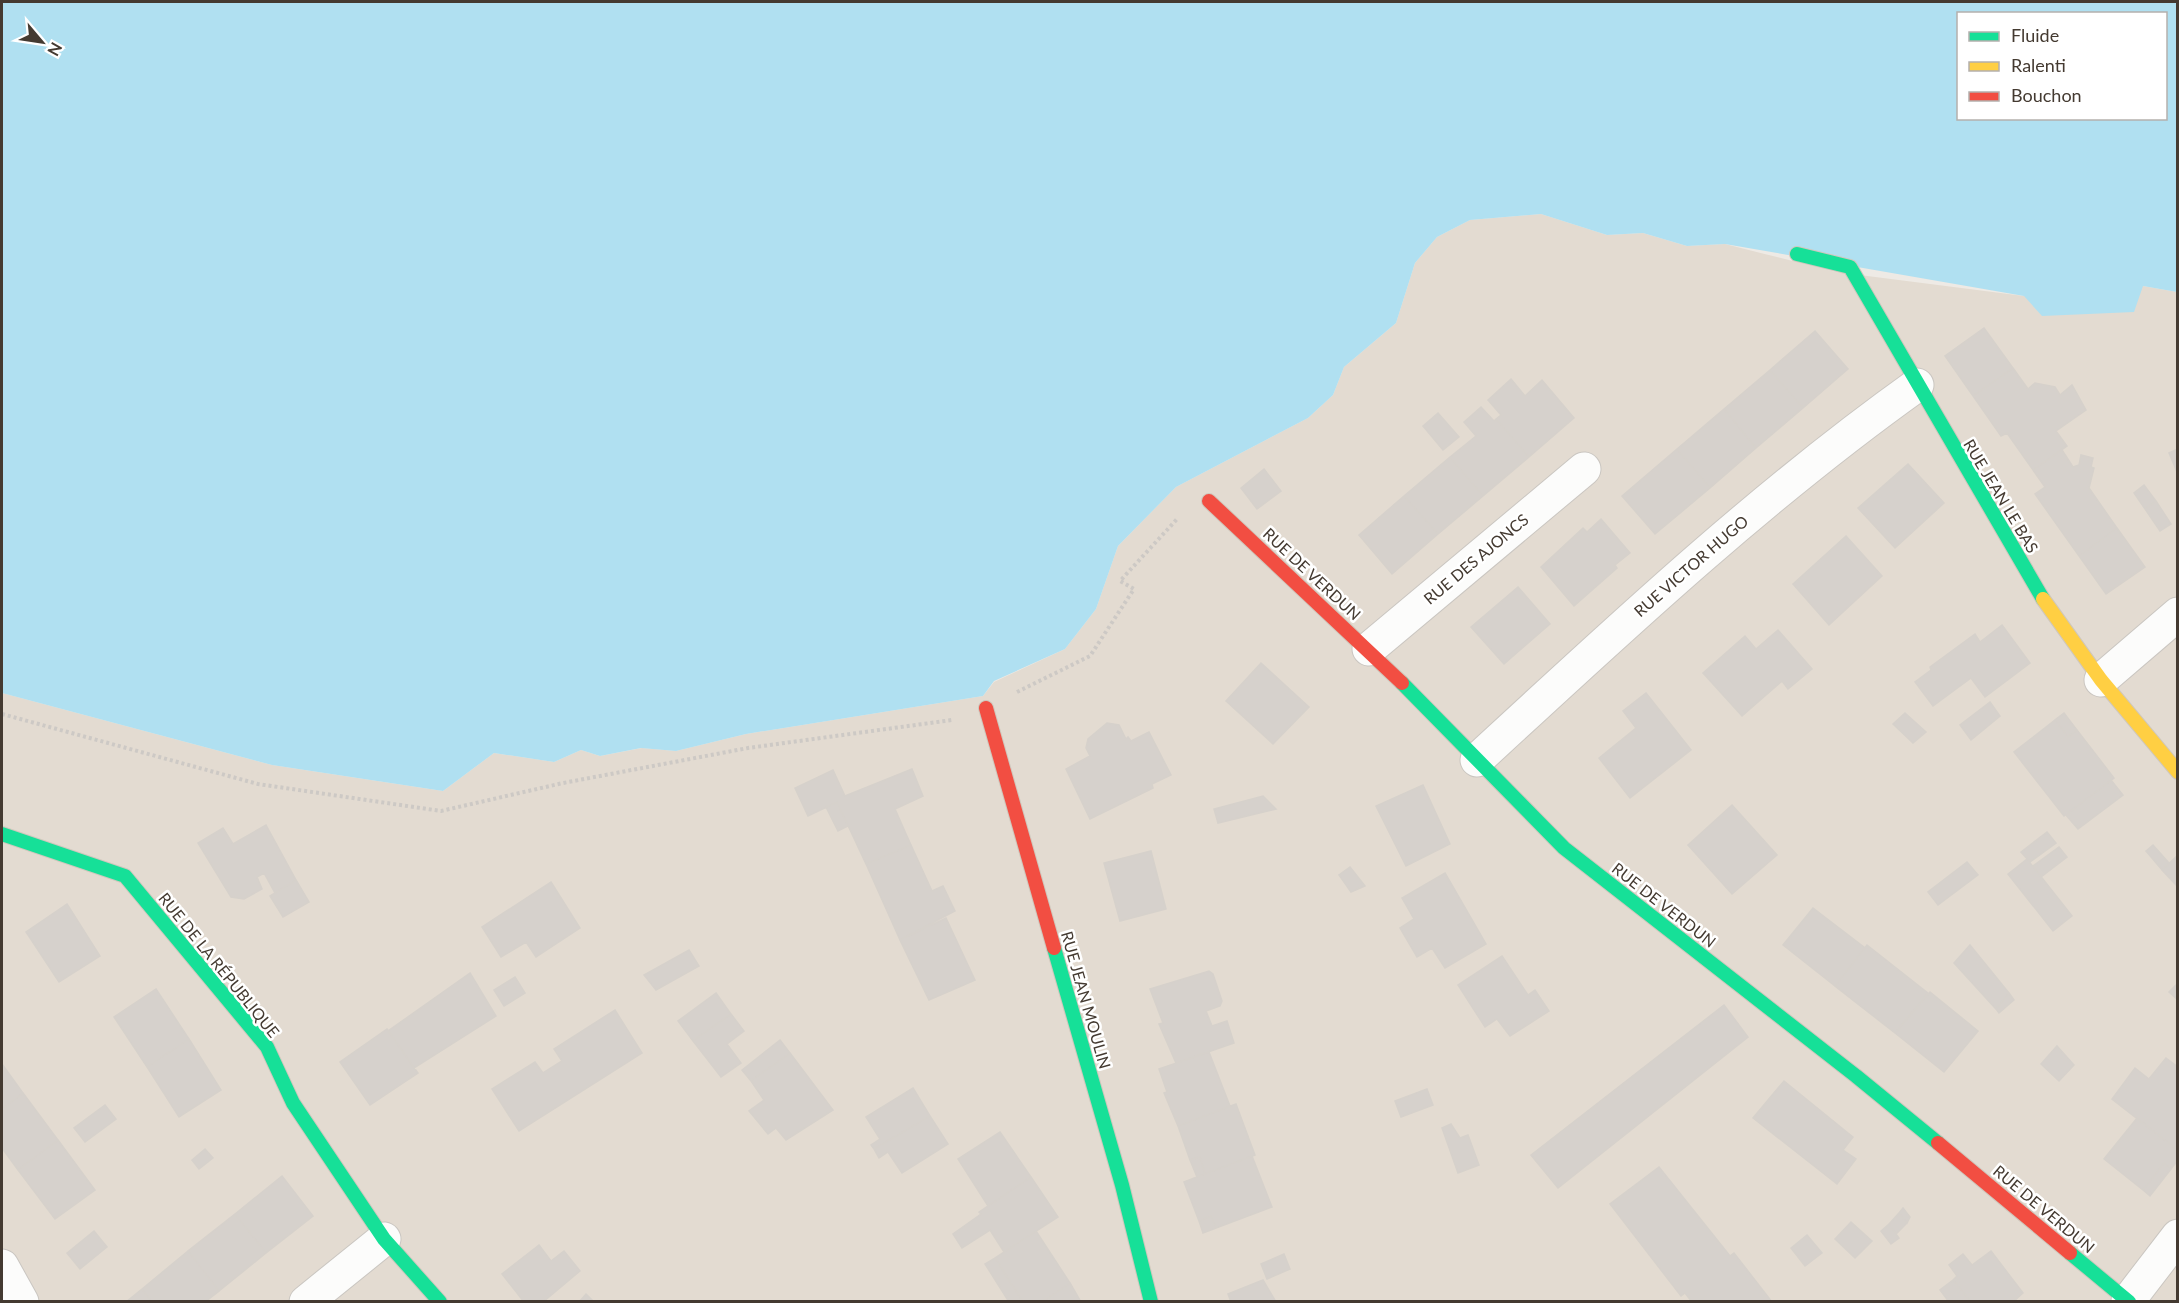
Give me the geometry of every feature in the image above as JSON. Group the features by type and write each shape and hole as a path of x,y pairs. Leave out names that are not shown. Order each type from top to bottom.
{"street":[{"name":"RUE JEAN LE BAS","path":"1797,254 1850,267 2054,618 2101,680 2178,772"},
{"name":"RUE VICTOR HUGO","path":"1477,760 1726,534 1837,442 1917,385"},
{"name":"RUE DES AJONCS","path":"1369,649 1584,470"},
{"name":"RUE DE VERDUN","path":"1209,501 1369,649 1564,848 1856,1076 2128,1301"},
{"path":"2101,680 2178,614"},
{"name":"RUE JEAN MOULIN","path":"986,708 1122,1185 1150,1302"},
{"name":"RUE DE LA RÉPUBLIQUE","path":"2,834 125,876 267,1047 293,1103 384,1239 440,1302"},
{"path":"2128,1301 2178,1236"},
{"path":"306,1302 384,1239"},
{"path":"2,1266 22,1302"}],"path":[{"path":"986,708 1090,656 1134,589 1120,581 1186,509 1209,501"},
{"path":"2,714 258,784 441,811 563,783 748,748 947,721"}],"shaded area":[{"path":"1541,214 1607,235 1643,233 1687,246 1725,244 1836,272 2024,296 2143,286 2177,292 2177,1301 2,1301 2,693 272,765 443,791 494,753 554,762 581,750 600,756 642,748 676,751 746,734 983,696 994,682 1065,649 1096,609 1118,546 1176,487 1308,418 1333,395 1344,367 1396,323 1415,263 1437,237 1470,220"}],"water":[{"path":"2,2 2177,2 2177,292 2143,286 2134,312 2042,316 2024,296 1725,244 1687,246 1643,233 1607,235 1541,214 1470,220 1437,237 1415,263 1396,323 1344,367 1333,395 1308,418 1176,487 1118,546 1096,609 1065,649 994,681 983,696 746,734 676,751 641,748 600,756 581,750 554,762 494,753 443,791 272,765 2,693"}],"building":[{"path":"1984,328 2013,368 1973,396 1945,356"},
{"path":"1815,331 1848,369 1803,408 1770,370"},
{"path":"2013,368 2028,389 2035,383 2055,387 2060,395 2072,385 2086,410 2056,431 2067,446 2033,470 2007,433 2001,436 1973,396"},
{"path":"1770,370 1803,408 1756,448 1724,409"},
{"path":"1511,379 1525,396 1542,380 1574,418 1529,457 1496,419 1501,415 1488,400"},
{"path":"1481,407 1494,421 1496,419 1529,457 1483,496 1450,457 1476,436 1464,422"},
{"path":"1724,409 1756,448 1710,488 1677,449"},
{"path":"1438,413 1459,437 1443,450 1423,426"},
{"path":"1677,449 1710,488 1655,534 1622,496"},
{"path":"2178,449 2178,480 2169,453"},
{"path":"2062,450 2073,467 2079,465 2081,455 2093,458 2091,467 2094,468 2089,488 2117,528 2079,556 2035,494 2045,487 2033,470"},
{"path":"1450,457 1483,496 1438,534 1404,496"},
{"path":"1908,464 1944,503 1895,548 1858,508"},
{"path":"1264,469 1281,491 1257,509 1241,488"},
{"path":"2144,485 2156,501 2145,509 2134,493"},
{"path":"1404,496 1438,534 1392,574 1359,535"},
{"path":"2156,501 2171,524 2160,531 2145,509"},
{"path":"1601,519 1630,553 1615,565 1617,568 1574,606 1541,567 1583,528 1587,532"},
{"path":"2117,528 2145,567 2106,594 2079,556"},
{"path":"1846,536 1882,576 1829,625 1793,584"},
{"path":"1518,587 1550,624 1504,664 1471,627"},
{"path":"2002,625 2030,663 1985,697 1971,678 1933,706 1915,682 1931,670 1930,667 1975,634 1980,642"},
{"path":"1778,630 1812,669 1788,689 1782,681 1742,716 1703,673 1745,636 1756,649"},
{"path":"1261,663 1309,707 1273,744 1226,701"},
{"path":"1646,693 1691,750 1630,798 1599,758 1636,728 1623,711"},
{"path":"1990,702 2000,716 1971,740 1960,725"},
{"path":"1905,713 1926,732 1913,743 1893,724"},
{"path":"2064,713 2077,730 2068,737 2055,720"},
{"path":"2055,720 2068,737 2077,730 2114,778 2064,816 2014,752"},
{"path":"1107,723 1119,725 1126,739 1128,737 1131,741 1149,732 1171,775 1152,784 1153,788 1090,819 1066,769 1090,756 1086,748 1088,739"},
{"path":"912,769 923,796 895,809 911,845 866,864 837,802 808,816 795,788 833,770 845,796"},
{"path":"2111,780 2123,795 2078,829 2066,815"},
{"path":"1423,785 1450,844 1406,866 1376,806"},
{"path":"1263,796 1276,809 1218,823 1214,809"},
{"path":"837,802 848,826 838,831 826,807"},
{"path":"1732,805 1777,855 1732,894 1688,845"},
{"path":"266,825 296,880 275,893 264,873 257,877 262,889 244,899 231,897 198,843 223,828 233,844"},
{"path":"2047,832 2056,843 2030,862 2021,852"},
{"path":"911,845 932,891 943,886 955,911 900,940 866,864"},
{"path":"2153,845 2169,863 2162,870 2146,851"},
{"path":"2059,847 2067,857 2041,877 2033,866"},
{"path":"1151,851 1166,909 1120,921 1104,863"},
{"path":"2178,855 2178,887 2162,870"},
{"path":"2027,859 2072,916 2053,931 2008,874"},
{"path":"1967,862 1978,875 1938,905 1928,892"},
{"path":"1350,867 1365,886 1351,892 1339,875"},
{"path":"1445,873 1486,944 1445,968 1432,948 1417,957 1400,928 1414,919 1402,898"},
{"path":"296,880 309,902 283,917 270,896"},
{"path":"551,882 580,928 536,957 526,942 501,957 482,927"},
{"path":"67,904 100,956 59,982 26,932"},
{"path":"1813,908 1865,948 1835,986 1783,945"},
{"path":"946,918 975,980 929,1000 900,940"},
{"path":"1867,945 1928,993 1895,1033 1835,986"},
{"path":"1970,945 2009,993 1996,1009 1954,963"},
{"path":"689,950 699,966 656,990 644,975"},
{"path":"1502,956 1528,995 1535,990 1549,1011 1510,1036 1497,1019 1485,1027 1458,985"},
{"path":"1209,971 1213,974 1222,1001 1220,1006 1206,1011 1212,1026 1227,1021 1234,1043 1176,1063 1159,1024 1163,1023 1150,989"},
{"path":"470,973 496,1016 414,1068 388,1031"},
{"path":"515,977 525,993 504,1006 494,990"},
{"path":"2178,983 2178,1000 2169,992"},
{"path":"156,989 189,1039 147,1067 114,1017"},
{"path":"1930,992 1978,1031 1944,1072 1895,1033"},
{"path":"716,993 731,1014 693,1041 678,1021"},
{"path":"2009,993 2014,1000 1999,1013 1996,1009"},
{"path":"1724,1005 1748,1037 1558,1188 1531,1155"},
{"path":"615,1010 642,1053 519,1131 492,1089 535,1062 543,1073 562,1061 554,1049"},
{"path":"731,1014 744,1031 727,1044 741,1063 721,1077 693,1041"},
{"path":"387,1029 418,1073 370,1105 340,1062"},
{"path":"189,1039 221,1090 179,1117 147,1067"},
{"path":"780,1040 790,1053 751,1081 742,1070"},
{"path":"2057,1046 2074,1065 2059,1081 2041,1064"},
{"path":"1209,1052 1230,1106 1178,1126 1164,1093 1167,1092 1159,1069"},
{"path":"790,1053 833,1110 786,1140 776,1128 768,1134 749,1111 764,1100 751,1081"},
{"path":"2166,1058 2178,1067 2176,1149 2112,1099 2135,1068 2149,1079"},
{"path":"2,1064 23,1093 2,1109"},
{"path":"1784,1081 1853,1137 1843,1150 1856,1159 1837,1184 1753,1118"},
{"path":"913,1088 930,1116 874,1149 871,1145 880,1139 866,1117"},
{"path":"1427,1089 1433,1105 1401,1117 1395,1101"},
{"path":"23,1093 58,1140 18,1170 2,1148 2,1109"},
{"path":"1236,1104 1255,1155 1205,1174 1200,1157 1190,1160 1178,1126"},
{"path":"105,1105 116,1119 85,1142 74,1128"},
{"path":"930,1116 948,1144 902,1173 888,1152 879,1158 874,1149"},
{"path":"2137,1118 2178,1150 2178,1160 2171,1169 2164,1163 2143,1190 2104,1159"},
{"path":"1451,1124 1460,1138 1468,1135 1479,1165 1458,1173 1442,1128"},
{"path":"1000,1132 1031,1177 988,1206 958,1159"},
{"path":"58,1140 95,1190 55,1219 18,1170"},
{"path":"205,1149 213,1158 199,1169 192,1160"},
{"path":"1252,1156 1272,1207 1216,1228 1211,1216 1199,1221 1184,1182"},
{"path":"1200,1157 1205,1174 1197,1177 1190,1160"},
{"path":"2164,1163 2171,1169 2150,1196 2143,1190"},
{"path":"1659,1167 1730,1256 1734,1253 1772,1302 1692,1302 1685,1293 1681,1296 1610,1204"},
{"path":"282,1176 313,1216 266,1253 235,1214"},
{"path":"1031,1177 1058,1217 1004,1252 990,1230 962,1248 953,1234 981,1214 979,1212"},
{"path":"1903,1208 1910,1217 1907,1223 1899,1213"},
{"path":"1899,1213 1907,1223 1896,1234 1889,1224"},
{"path":"235,1214 266,1253 219,1291 188,1251"},
{"path":"1211,1216 1216,1228 1203,1233 1199,1221"},
{"path":"1851,1222 1872,1241 1855,1258 1835,1239"},
{"path":"1889,1224 1899,1238 1891,1244 1881,1231"},
{"path":"94,1231 107,1247 80,1269 67,1253"},
{"path":"1036,1231 1070,1283 1042,1302 1023,1302 995,1258"},
{"path":"1807,1235 1822,1253 1805,1266 1791,1248"},
{"path":"539,1245 551,1261 564,1251 580,1271 543,1302 524,1302 502,1274"},
{"path":"188,1251 219,1291 205,1302 152,1302 142,1289"},
{"path":"1991,1251 2023,1293 2013,1302 1971,1302 1953,1280 1957,1276 1949,1265 1963,1254 1972,1265"},
{"path":"1284,1254 1290,1269 1267,1279 1261,1264"},
{"path":"995,1258 1022,1300 1020,1302 1009,1302 985,1264"},
{"path":"1263,1280 1276,1302 1231,1302 1228,1294"},
{"path":"1953,1280 1971,1302 1949,1302 1940,1290"},
{"path":"1070,1283 1081,1302 1042,1302"},
{"path":"142,1289 152,1302 126,1302"},
{"path":"586,1294 594,1302 579,1302"}],"traffic: fast":[{"path":"1797,254 1850,267 2043,599"},
{"path":"1402,683 1564,848 1856,1076 1938,1143"},
{"path":"2,834 125,876 267,1047 293,1103 384,1239 440,1302"},
{"path":"1054,948 1122,1185 1151,1302"},
{"path":"2070,1253 2129,1302"}],"traffic: slow":[{"path":"2043,599 2101,680 2178,772"}],"traffic: jam":[{"path":"1209,501 1402,683"},
{"path":"986,708 1054,948"},
{"path":"1938,1143 2070,1253"}]}
